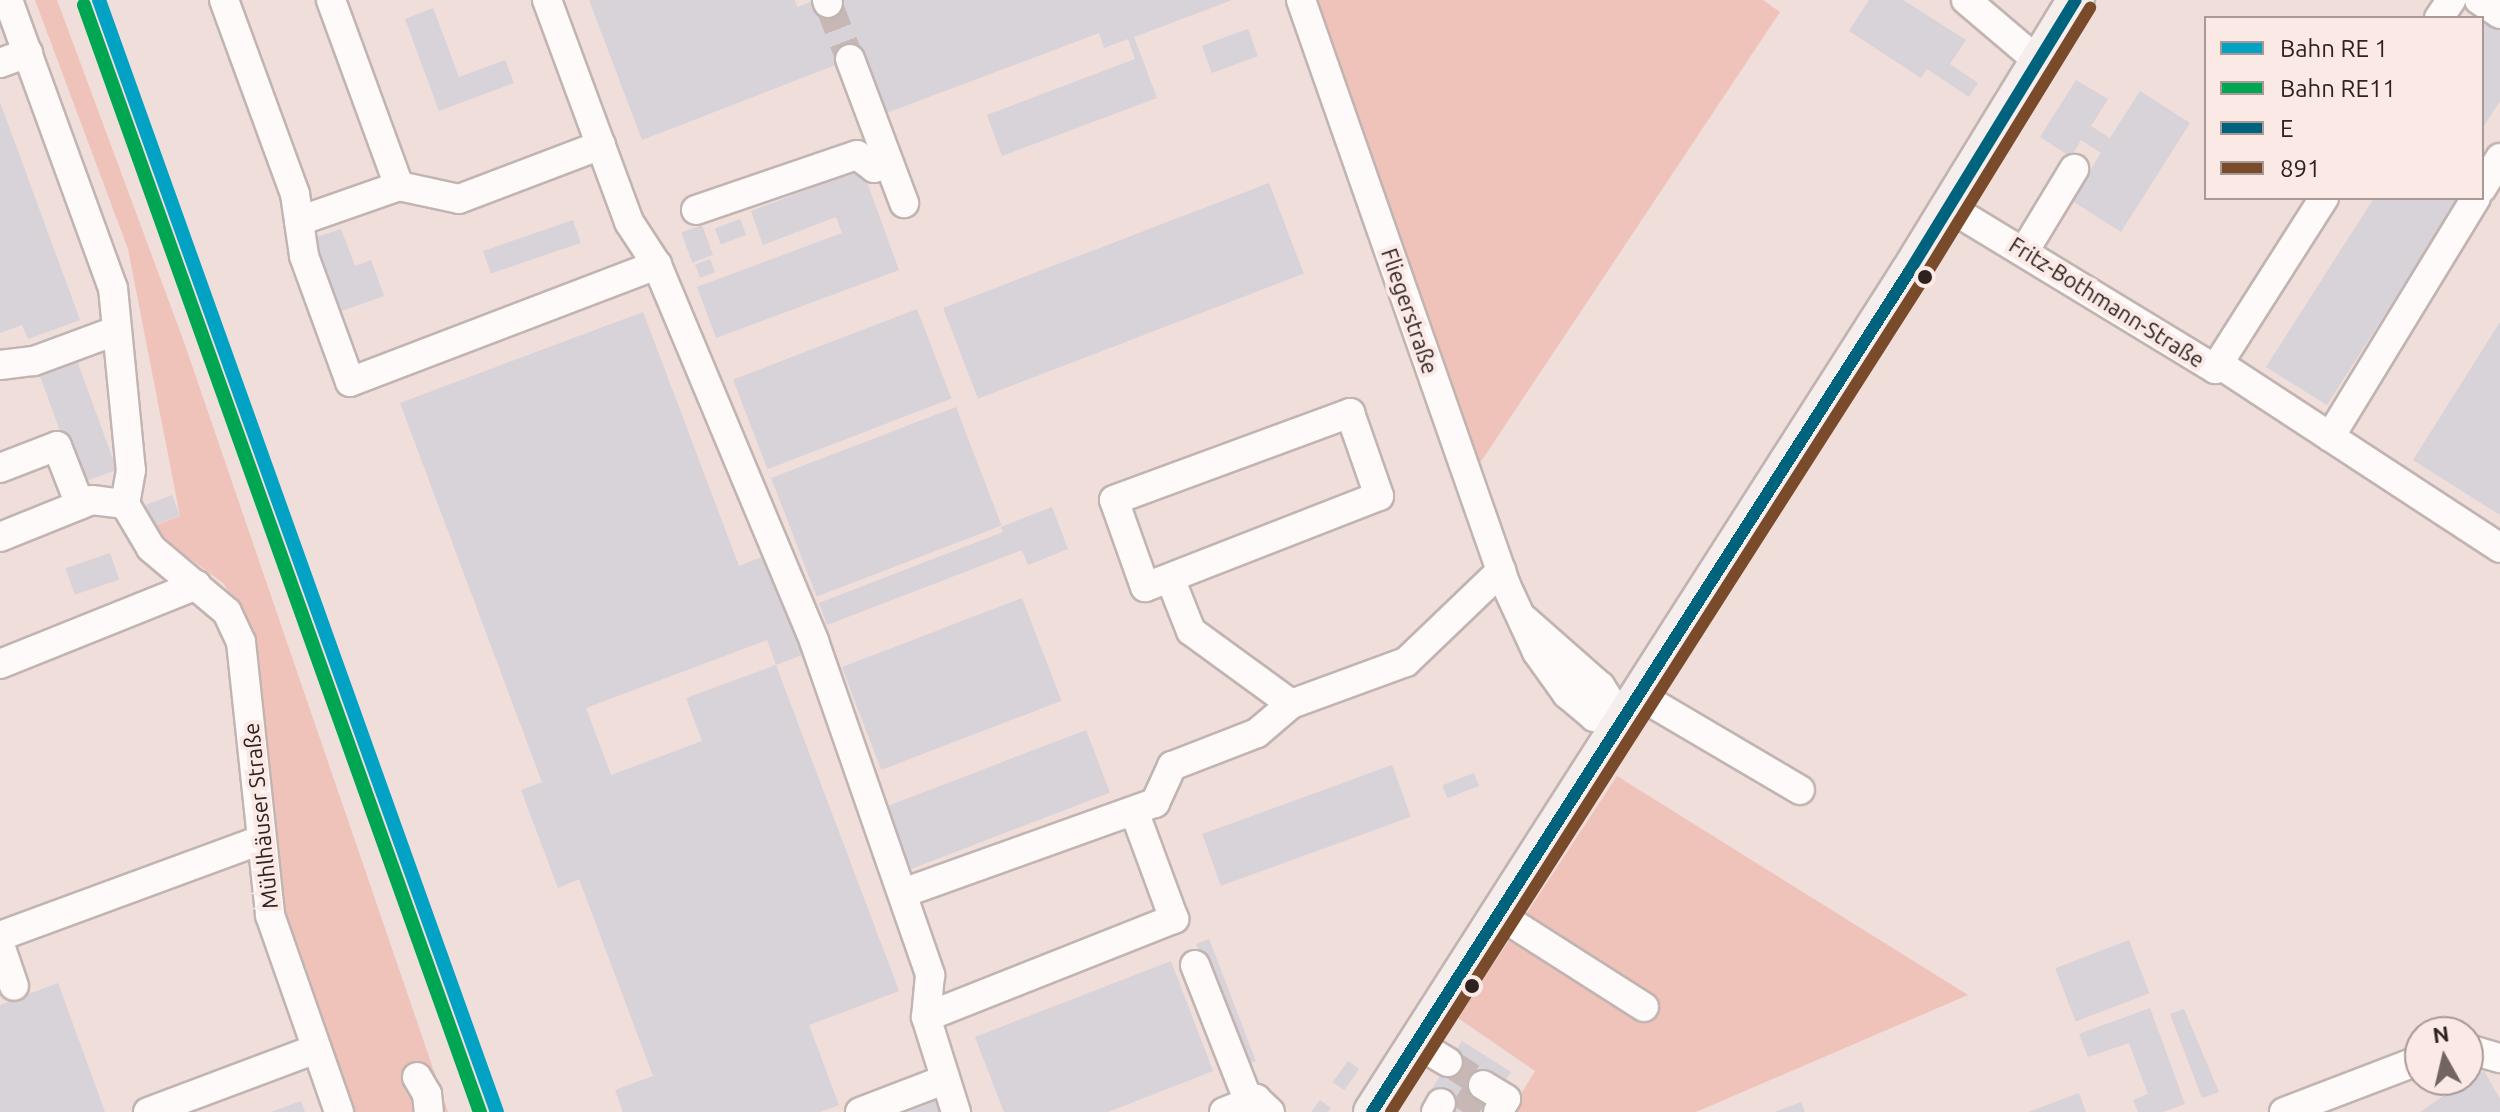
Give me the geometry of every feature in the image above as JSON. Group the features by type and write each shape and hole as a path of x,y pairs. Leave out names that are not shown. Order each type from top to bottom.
{"main road":[{"path":"1380,1110 1416,1043 2076,0"}],"street":[{"path":"224,0 295,194 304,256 350,382 657,265"},
{"path":"331,0 399,186"},
{"path":"547,0 629,222 657,265 814,641 930,975 926,1017 956,1112"},
{"name":"Fliegerstraße","path":"1301,0 1501,571 1524,619 1600,686 1629,706"},
{"path":"1966,0 2038,61"},
{"path":"2479,0 2500,14"},
{"path":"0,537 92,500 125,504 131,470 113,288 28,53 8,15"},
{"path":"0,63 28,53"},
{"path":"850,59 904,203"},
{"path":"299,221 399,186 459,199 601,145"},
{"path":"696,210 857,155 874,168 888,163"},
{"path":"2025,250 2074,169"},
{"name":"Fritz-Bothmann-Straße","path":"1947,206 2025,250 2215,369 2323,200"},
{"path":"2330,437 2477,200"},
{"path":"0,365 34,361 115,331"},
{"path":"2219,364 2500,548"},
{"path":"1350,413 1379,496 1170,578 1145,587 1114,500 1350,413"},
{"path":"0,468 57,446 80,505"},
{"name":"Mühlhäuser Straße","path":"125,504 151,548 227,612 241,642 270,915 339,1112"},
{"path":"903,893 1155,803 1172,766 1257,733 1291,704 1406,662 1501,571"},
{"path":"1170,578 1191,631 1291,704"},
{"path":"0,664 197,585"},
{"path":"1629,706 1800,790"},
{"path":"926,1017 1174,919 1134,811"},
{"path":"0,936 261,840"},
{"path":"1498,914 1644,1007"},
{"path":"0,945 14,986"},
{"path":"1195,965 1247,1109"},
{"path":"1416,1043 1448,1062"},
{"path":"148,1112 316,1049"},
{"path":"2284,1112 2404,1066"},
{"path":"417,1077 427,1094 429,1112"},
{"path":"860,1112 944,1080"},
{"path":"1483,1085 1506,1099 1498,1112"}],"shaded area":[{"path":"35,0 57,0 184,342 448,1112 349,1112 278,899 242,611 223,583 166,541 154,526 180,516 128,249"},
{"path":"1314,0 1763,0 1780,12 1478,466"},
{"path":"1617,776 1968,995 1696,1112 1510,1112 1535,1071 1458,1018"}],"building":[{"path":"589,0 795,0 797,7 813,1 815,8 836,0 1232,0 1134,37 1157,98 1002,156 987,115 1135,59 1128,39 1104,48 1099,33 886,113 864,54 642,140"},
{"path":"1869,0 1903,0 1966,40 1950,64 1978,83 1969,97 1927,69 1921,78 1849,31"},
{"path":"433,8 459,77 505,60 514,83 439,111 405,19"},
{"path":"2487,21 2500,30 2500,101 2484,126 2484,26"},
{"path":"1248,29 1258,56 1212,73 1202,46"},
{"path":"2076,80 2108,99 2091,126 2110,138 2140,91 2190,123 2121,232 2071,200 2101,153 2081,140 2071,157 2040,137"},
{"path":"0,102 80,320 28,339 22,325 0,333"},
{"path":"862,169 899,270 716,338 697,287 842,233 836,217 763,245 751,211"},
{"path":"1269,183 1304,274 978,399 943,308"},
{"path":"2373,200 2458,200 2327,405 2266,367"},
{"path":"740,219 746,235 721,245 715,229"},
{"path":"573,220 581,243 491,274 483,251"},
{"path":"702,225 713,255 692,263 681,233"},
{"path":"341,229 355,266 371,260 384,296 339,312 313,238"},
{"path":"710,259 715,272 700,278 695,265"},
{"path":"917,309 951,399 767,469 733,380"},
{"path":"643,312 739,566 770,554 807,653 776,665 899,991 809,1025 839,1105 820,1112 623,1112 615,1090 653,1076 579,879 558,888 521,790 542,782 400,403","holes":["767,640 776,665 686,698 702,741 611,775 586,708"]},
{"path":"2500,322 2500,515 2413,460"},
{"path":"75,355 117,470 79,483 37,369"},
{"path":"956,407 1002,526 817,597 771,478"},
{"path":"172,495 180,516 154,526 146,505"},
{"path":"1052,507 1068,549 1028,565 1022,550 827,625 819,603 1003,532 1001,527"},
{"path":"110,553 119,579 75,595 66,568"},
{"path":"1022,598 1061,701 881,770 842,667"},
{"path":"1086,730 1110,793 911,869 887,806"},
{"path":"1392,765 1411,817 1221,886 1202,834"},
{"path":"1474,773 1479,786 1447,798 1442,785"},
{"path":"1209,939 1256,1061 1243,1066 1196,944"},
{"path":"2129,940 2149,993 2076,1022 2055,968"},
{"path":"1171,961 1213,1071 1108,1112 1004,1112 975,1037"},
{"path":"58,983 105,1112 0,1112 0,1005"},
{"path":"2150,1008 2185,1104 2163,1112 2138,1112 2133,1100 2148,1094 2129,1043 2088,1057 2079,1034"},
{"path":"2184,1009 2219,1092 2202,1098 2170,1014"},
{"path":"1462,1041 1511,1072 1500,1090 1486,1081 1474,1100 1487,1112 1455,1112 1428,1095"},
{"path":"1348,1061 1359,1069 1344,1090 1333,1082"},
{"path":"2484,1071 2500,1099 2500,1112 2420,1112 2443,1096 2484,1096"},
{"path":"2079,1093 2086,1112 2029,1112"},
{"path":"938,1100 942,1112 908,1112"},
{"path":"1320,1100 1331,1108 1328,1112 1311,1112"},
{"path":"301,1101 305,1112 271,1112"},
{"path":"1801,1102 1805,1112 1775,1112"}],"tunnel":[{"path":"828,3 850,59"},
{"path":"1448,1062 1483,1085"},
{"path":"1463,1112 1481,1084"}],"transit line":[{"path":"99,0 497,1112"},
{"name":"E","path":"1372,1112 1909,272 2076,0"},
{"name":"891","path":"1391,1112 1922,281 2090,8"}],"rail line":[{"name":"RE11","path":"84,5 480,1112"}]}
